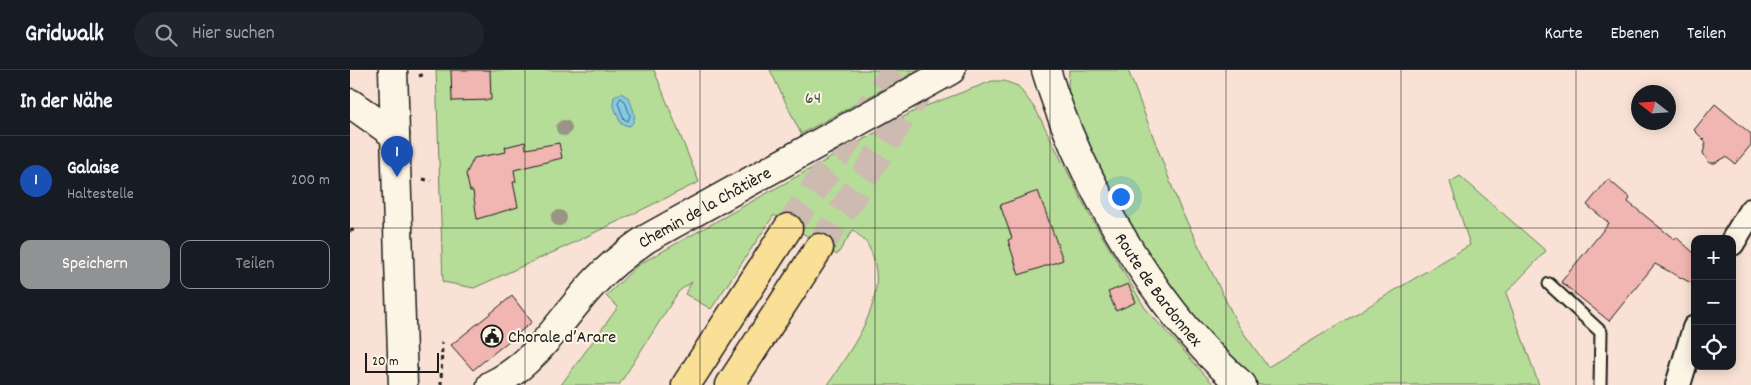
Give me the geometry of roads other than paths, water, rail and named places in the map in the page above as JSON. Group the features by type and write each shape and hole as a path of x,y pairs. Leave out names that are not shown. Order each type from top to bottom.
{"highway":[{"path":"686,385 788,228"},
{"path":"730,385 819,248"}],"street":[{"name":"Chemin de la Châtière","path":"491,385 514,371 528,359 591,286 621,258 646,239 951,70"},
{"name":"Route de Bardonnex","path":"1046,70 1064,124 1107,212 1140,263 1195,339 1242,385"},
{"path":"403,385 395,134 405,73"},
{"path":"350,103 395,134"},
{"path":"1736,235 1751,211"},
{"path":"1678,385 1691,341"}],"lane":[{"path":"1549,284 1601,332 1600,385"}],"water":[{"path":"621,93 629,98 634,113 634,120 630,126 621,124 613,104 614,97"}],"tunnel":[{"path":"788,228 895,70"},
{"path":"819,248 927,78"}],"place":[{"name":"Galaise","path":"397,177"},
{"name":"Chorale d’Arare","path":"492,336"}],"park label":[{"name":"64","path":"813,97"}]}
